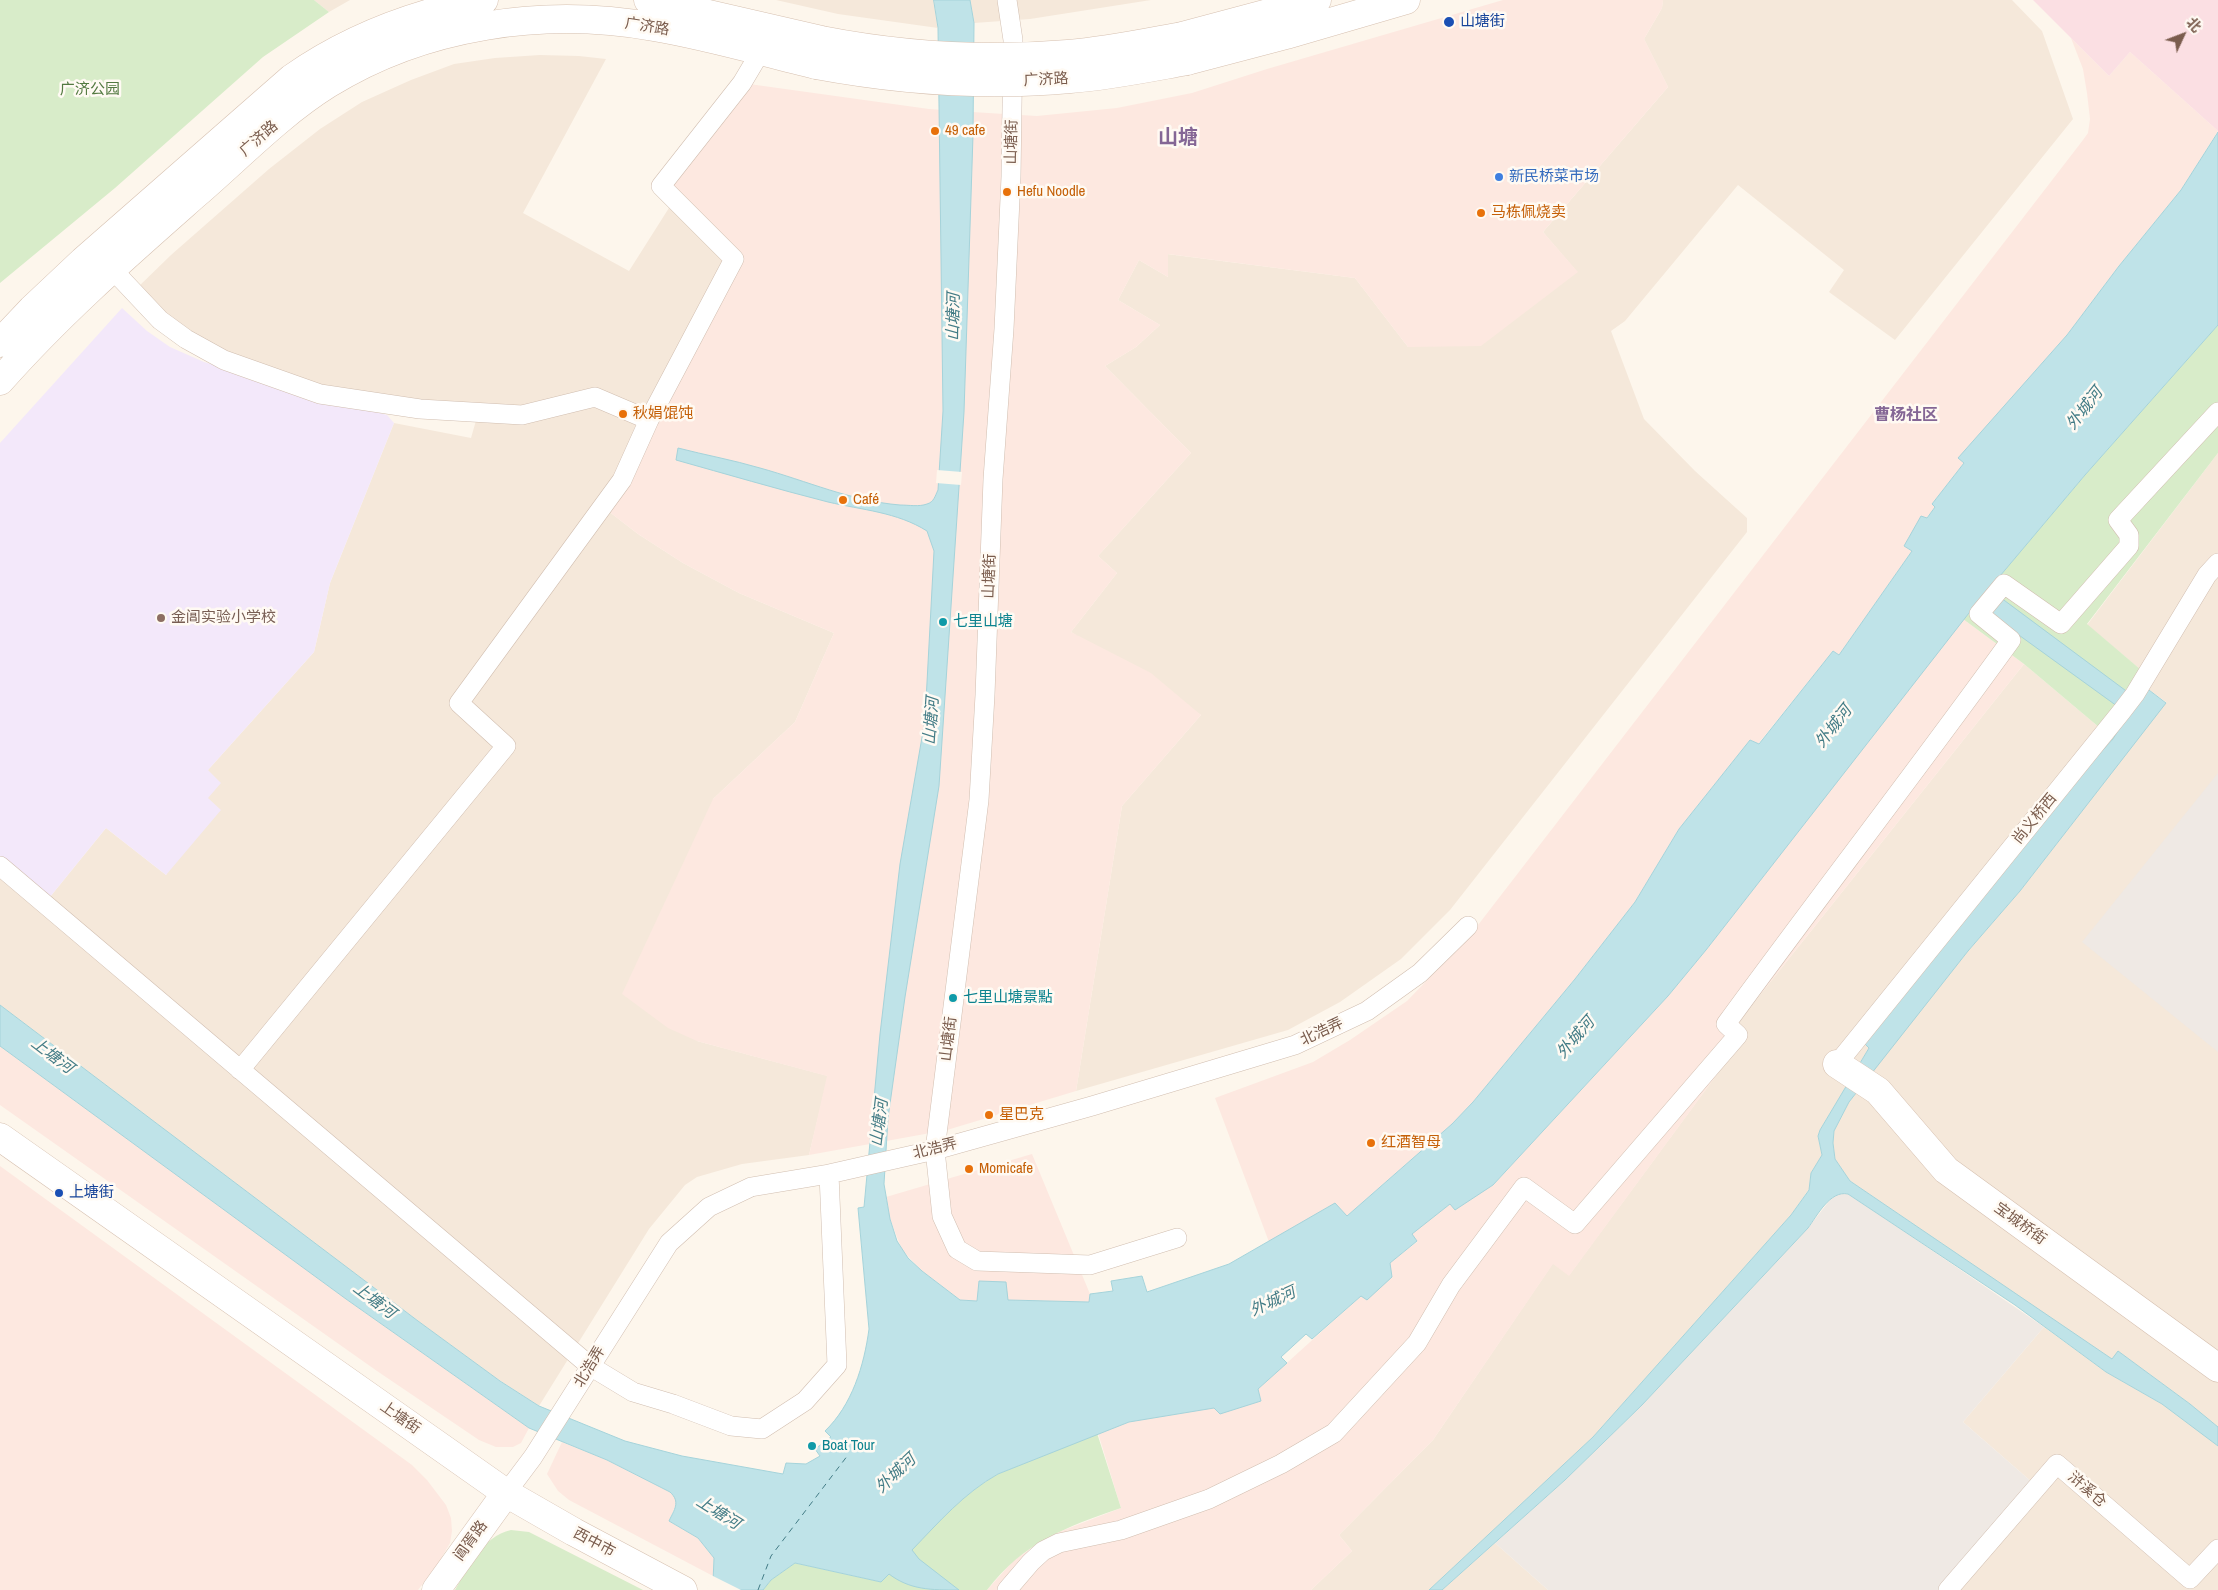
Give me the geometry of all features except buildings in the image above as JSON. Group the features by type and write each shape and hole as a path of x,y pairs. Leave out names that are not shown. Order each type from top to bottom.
{"main road":[{"name":"广济路","path":"648,0 894,78 982,83 1080,78 1184,48 1278,6 1317,0"},
{"name":"广济路","path":"1184,48 1286,35 1406,0"},
{"name":"广济路","path":"0,343 32,309 83,261 264,101 303,71 328,55 379,31 422,16 484,6 576,19 655,27 761,51 818,53"},
{"name":"广济路","path":"0,382 50,328 112,269 281,120 322,88 349,72 400,50 453,33 484,6"},
{"name":"宝城桥街","path":"1851,1073 1878,1091 1946,1170 2218,1368"},
{"name":"上塘街","path":"0,1137 506,1493"},
{"name":"阊胥路","path":"436,1590 506,1493"},
{"name":"西中市","path":"506,1493 574,1532 683,1590"}],"street":[{"name":"山塘街","path":"1008,0 1013,40 1011,177 1004,329 992,479 991,564 979,800 935,1150 942,1216 956,1250 977,1262 1090,1265 1177,1238"},
{"path":"240,1070 506,746 459,703 622,480 649,420 734,260 661,186 742,83 761,51"},
{"path":"112,269 160,320 186,339 224,360 320,394 420,409 522,416 595,397 649,420"},
{"path":"1007,1590 1043,1551 1059,1543 1121,1530 1209,1499 1281,1464 1334,1433 1417,1343 1451,1285 1524,1187 1575,1224 1738,1035 1726,1024 1798,924 1954,719 2011,640 1979,614 2004,584 2061,624 2129,546 2129,535 2118,520 2218,412"},
{"name":"尚义桥西","path":"1851,1073 2135,694 2207,575 2218,563"},
{"path":"0,866 590,1366 633,1392 673,1404 731,1426 762,1429 805,1402 837,1365 829,1174"},
{"name":"北浩弄","path":"506,1493 533,1457 669,1243 709,1207 751,1187 829,1174 935,1150 1092,1106 1295,1045 1368,1011 1420,972 1468,926"},
{"name":"浒溪仓","path":"1948,1590 2057,1464 2190,1579 2218,1549"}],"shaded area":[{"path":"314,0 350,0 329,12"},
{"path":"776,0 934,0 938,28 838,14"},
{"path":"970,0 1151,0 1030,19 974,23"},
{"name":"七里山塘","path":"1503,0 1663,0 1662,8 1644,39 1668,87 1543,232 1578,272 1481,346 1408,347 1355,278 1168,254 1168,277 1139,260 1118,300 1160,325 1136,347 1105,366 1191,453 1098,556 1117,573 1071,632 1151,673 1201,715 1122,806 1076,1091 947,1130 809,1155 827,1076 697,1041 668,1028 622,994 713,799 795,722 834,633 739,593 683,563 638,534 603,507 733,260 661,186 742,83 929,109 972,112 1037,116 1117,108 1192,93 1267,69"},
{"path":"1663,0 2012,0 2042,31 2073,119 1895,340 1829,292 1844,270 1738,185 1625,321 1611,331 1644,419 1695,471 1747,518 1747,532 1450,910 1401,959 1340,1002 1288,1030 1076,1091 1122,806 1201,715 1071,632 1117,573 1098,556 1191,453 1105,366 1136,347 1160,325 1118,300 1139,260 1168,277 1167,254 1355,278 1408,347 1577,272 1543,232 1668,87 1644,39 1662,8"},
{"path":"2033,0 2218,0 2218,131 2130,52 2109,76"},
{"path":"2071,38 2109,76 2130,52 2218,131 2181,190 2119,266 2067,335 1959,458 1964,463 1932,504 1935,507 1904,546 1912,551 1839,655 1833,651 1758,744 1750,740 1679,829 1635,902 1575,979 1473,1102 1452,1124 1347,1216 1335,1204 1269,1242 1215,1098 1313,1062 1350,1040 1407,1001 1468,938 2088,133 2090,119 2083,69"},
{"path":"540,55 606,59 523,213 629,271 674,200 734,259 603,507 638,534 683,563 739,593 834,633 795,722 713,799 697,1041 828,1076 809,1155 742,1164 697,1177 685,1185 649,1229 539,1406 493,1376 418,1321 0,1005 0,875 41,908 106,828 166,875 208,798 208,770 314,652 330,583 394,423 471,438 477,417 378,399 278,374 195,339 135,290 171,255 269,169 320,129 362,102 411,80 454,64 495,58"},
{"name":"金阊实验小学校","path":"122,308 147,331 170,347 204,362 387,415 394,423 330,583 314,652 208,770 221,783 208,798 221,810 166,875 106,828 41,908 0,875 0,443"},
{"path":"2218,453 2218,1427 2119,1352 2112,1360 1850,1181 1835,1159 1833,1143 1834,1131 1849,1102 1875,1067 1968,951 2020,891 2166,702 2145,687 2147,675 2087,625"},
{"path":"1963,619 2024,664 1736,1025 1746,1035 1569,1276 1553,1264 1433,1440 1339,1535 1352,1551 1311,1590 987,1590 1014,1560 1051,1535 1121,1508 1098,1433 1129,1422 1155,1416 1261,1401 1258,1389 1361,1296 1389,1263 1417,1242 1411,1234 1450,1204 1493,1185 1668,996 1706,950"},
{"path":"2024,664 2113,739 2060,797 1866,1043 1869,1048 1820,1130 1818,1136 1822,1155 1811,1173 1809,1189 1791,1215 1593,1437 1429,1590 1311,1590 1352,1551 1339,1535 1433,1440 1553,1263 1569,1275 1746,1035 1736,1025"},
{"path":"2218,773 2218,1052 2082,942"},
{"path":"0,1046 346,1299 529,1428 521,1443 513,1447 496,1447 479,1440 377,1371 0,1105"},
{"path":"1032,1154 1090,1294 1089,1302 1008,1300 980,1281 977,1301 960,1300 922,1271 902,1250 890,1219 886,1197"},
{"path":"0,1166 412,1465 427,1480 446,1505 451,1518 452,1531 450,1543 439,1562 418,1590 0,1590"},
{"path":"1848,1194 1911,1236 2044,1327 1963,1422 2033,1483 1942,1590 1548,1590 1495,1543 1565,1480 1642,1405 1808,1228 1830,1200 1835,1195"},
{"path":"2044,1327 2106,1372 2162,1404 2218,1446 2218,1590 1942,1590 2033,1483 1963,1422"},
{"path":"562,1442 607,1460 670,1492 677,1502 669,1521 698,1538 714,1558 713,1576 569,1500 558,1491 547,1474"},
{"path":"1495,1543 1548,1590 1442,1590"}],"green space":[{"name":"广济公园","path":"0,0 314,0 329,12 263,57 115,188 0,283"},
{"path":"2218,325 2218,453 2087,624 2147,675 2145,687 2113,739 2024,664 1963,619 2085,475"},
{"path":"1097,1433 1121,1508 1082,1522 1047,1538 1031,1548 1001,1573 987,1590 763,1590 771,1580 795,1563 881,1582 950,1510 981,1485 998,1474"},
{"path":"511,1530 529,1532 643,1590 455,1590 471,1562 484,1546 492,1539"}],"water":[{"path":"934,0 970,0 974,23 973,135 964,412 939,786 905,997 888,1118 884,1184 890,1219 897,1241 908,1258 960,1300 977,1301 979,1281 1006,1282 1008,1300 1089,1302 1090,1294 1113,1291 1111,1281 1142,1276 1147,1292 1229,1264 1335,1203 1347,1216 1452,1124 1473,1102 1575,979 1635,902 1679,829 1750,740 1759,744 1833,651 1839,655 1912,551 1904,546 1921,516 1927,518 1935,507 1932,504 1964,463 1958,458 2067,335 2119,266 2181,190 2218,132 2218,325 2085,475 1989,589 2137,699 2145,687 2166,703 2020,891 1968,951 1849,1102 1834,1131 1833,1143 1835,1159 1850,1181 2112,1359 2118,1351 2218,1427 2218,1446 2162,1404 2106,1372 2015,1305 1848,1194 1841,1194 1835,1196 1825,1205 1808,1228 1642,1405 1565,1480 1442,1590 1429,1590 1593,1437 1791,1215 1809,1190 1811,1173 1822,1155 1818,1136 1820,1130 1869,1048 1865,1044 2060,797 2113,739 2128,714 1976,604 1668,996 1493,1185 1455,1210 1450,1204 1412,1234 1417,1241 1390,1263 1392,1277 1367,1300 1361,1296 1312,1339 1306,1334 1281,1357 1287,1363 1258,1389 1261,1401 1220,1414 1214,1408 1129,1422 998,1474 974,1490 952,1509 912,1550 919,1559 959,1590 921,1588 905,1583 889,1574 881,1582 795,1563 771,1580 763,1590 710,1590 713,1582 714,1558 698,1538 669,1521 676,1503 670,1492 607,1460 529,1428 346,1299 0,1046 0,1005 418,1321 500,1381 539,1406 625,1441 682,1456 783,1474 786,1463 806,1464 820,1456 815,1449 831,1437 825,1431 843,1409 855,1384 864,1357 869,1329 858,1208 864,1207 880,1034 900,864 925,720 934,551 927,531 904,520 879,512 809,497 676,460 678,448 750,465 829,490 882,503 917,506 929,503 934,499 938,490 943,411 938,28"}],"pier":[{"path":"937,470 962,472 961,485 936,483"},
{"path":"711,1575 741,1590 707,1590"}],"ferry route":[{"path":"758,1590 771,1556 848,1455"}],"place":[{"name":"山塘街","path":"1449,22"},
{"name":"49 cafe","path":"935,131"},
{"name":"新民桥菜市场","path":"1499,177"},
{"name":"Hefu Noodle","path":"1007,192"},
{"name":"马栋佩烧卖","path":"1481,213"},
{"name":"秋娟馄饨","path":"623,414"},
{"name":"Café","path":"843,500"},
{"name":"金阊实验小学校","path":"161,618"},
{"name":"七里山塘","path":"943,622"},
{"name":"七里山塘景點","path":"953,998"},
{"name":"星巴克","path":"989,1115"},
{"name":"红酒智母","path":"1371,1143"},
{"name":"Momicafe","path":"969,1169"},
{"name":"上塘街","path":"59,1193"},
{"name":"Boat Tour","path":"812,1446"}],"district":[{"name":"山塘","path":"1178,139"},
{"name":"曹杨社区","path":"1906,416"}],"water label":[{"name":"山塘河","path":"954,317"},
{"name":"外城河","path":"2085,409"},
{"name":"山塘河","path":"932,721"},
{"name":"外城河","path":"1834,727"},
{"name":"外城河","path":"1576,1038"},
{"name":"上塘河","path":"52,1056"},
{"name":"山塘河","path":"880,1123"},
{"name":"上塘河","path":"374,1301"},
{"name":"外城河","path":"1273,1302"},
{"name":"外城河","path":"896,1474"},
{"name":"上塘河","path":"718,1513"}]}
